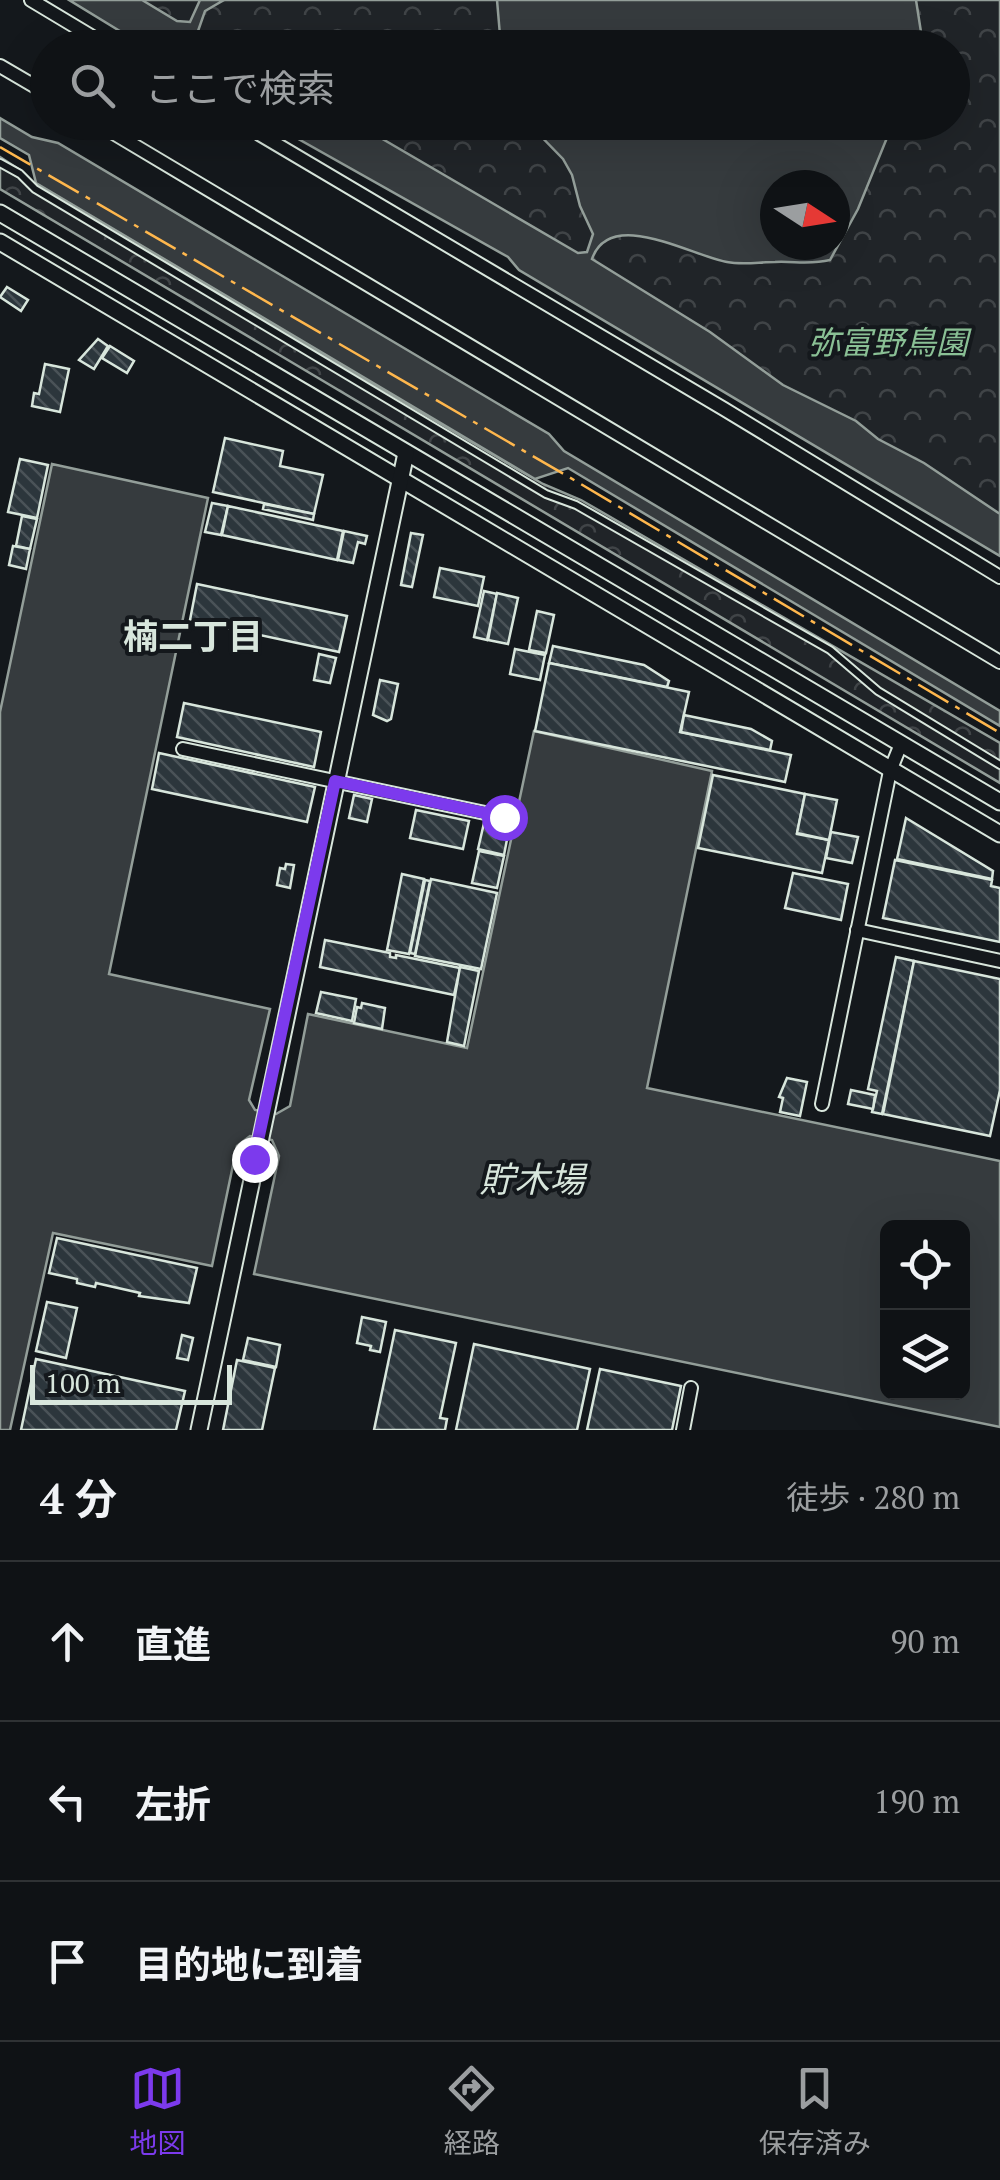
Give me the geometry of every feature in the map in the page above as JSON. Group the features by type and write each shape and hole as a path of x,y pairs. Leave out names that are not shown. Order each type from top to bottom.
{"street":[{"path":"31,0 81,30"},
{"path":"0,66 30,84"},
{"path":"126,140 1000,662"},
{"path":"268,140 1000,577"},
{"path":"0,214 1000,802"},
{"path":"0,242 1000,834"},
{"path":"199,1430 406,453"},
{"path":"822,1104 890,770 901,744"},
{"path":"183,750 504,817"},
{"path":"857,930 1000,961"},
{"path":"683,1430 691,1388"}],"lane":[{"path":"0,163 20,174 35,189 546,494 576,505 830,650 878,692 1000,765"}],"green space":[{"name":"弥富野鳥園","path":"94,0 1000,0 1000,539 329,140 970,140 970,30 145,30"},
{"path":"0,157 37,187 543,484 581,500 1000,743 1000,783 0,189"}],"water":[{"path":"69,0 142,0 177,21 190,22 200,0 224,0 205,11 198,30 118,30"},
{"path":"497,0 916,0 921,30 500,30"},
{"path":"0,118 30,136 30,140 58,143 549,434 564,451 1000,711 1000,726 568,468 535,479 36,183 29,155 0,138"},
{"path":"300,140 384,140 578,253 587,252 593,234 572,175 545,140 886,140 850,224 850,170 760,170 760,260 830,260 733,263 633,236 616,237 602,244 592,259 710,332 783,385 856,421 878,439 924,463 1000,514 1000,556 519,270 508,257"},
{"name":"貯木場","path":"52,464 208,498 109,974 270,1009 249,1100 255,1110 276,1114 290,1106 308,1014 467,1048 534,731 712,771 647,1088 1000,1161 1000,1427 254,1274 279,1156 272,1140 250,1136 237,1146 212,1266 53,1233 10,1430 0,1430 0,712"}],"building":[{"path":"7,287 28,300 21,311 0,297"},
{"path":"98,339 108,346 94,369 79,360"},
{"path":"110,346 134,361 127,373 102,358"},
{"path":"45,364 69,369 60,412 32,406 34,393 39,394"},
{"path":"225,438 283,451 280,466 323,475 314,514 213,492"},
{"path":"20,459 48,465 37,518 8,512"},
{"path":"212,503 228,506 221,535 205,532"},
{"path":"264,504 314,514 313,520 263,509"},
{"path":"228,506 343,531 337,560 222,535"},
{"path":"22,516 37,519 30,549 16,546"},
{"path":"344,531 367,536 365,544 358,542 353,563 338,560"},
{"path":"411,533 423,535 412,587 401,585"},
{"path":"13,546 30,549 26,569 9,565"},
{"path":"440,568 484,577 478,606 434,597"},
{"path":"197,584 347,616 339,652 190,620"},
{"path":"484,591 497,594 487,640 474,637"},
{"path":"497,593 518,598 508,644 488,640"},
{"path":"537,611 554,615 546,653 529,650"},
{"path":"553,646 644,665 669,681 667,687 549,663"},
{"path":"515,649 545,655 540,680 510,674"},
{"path":"319,654 336,658 330,683 314,680"},
{"path":"549,663 689,692 680,732 791,755 785,782 535,731"},
{"path":"380,680 398,684 391,719 387,721 373,715"},
{"path":"184,703 321,732 314,767 177,737"},
{"path":"684,715 751,729 772,741 770,750 681,732"},
{"path":"159,753 315,787 307,822 152,789"},
{"path":"713,775 805,794 797,834 829,840 822,873 698,848"},
{"path":"805,794 837,800 829,840 797,833"},
{"path":"354,795 372,799 367,822 349,818"},
{"path":"416,810 469,821 463,849 410,838"},
{"path":"906,818 993,871 992,879 897,859"},
{"path":"484,823 509,829 504,855 478,849"},
{"path":"831,832 858,837 852,863 826,858"},
{"path":"479,851 504,856 497,888 472,883"},
{"path":"895,860 992,880 991,886 1000,888 1000,942 883,918"},
{"path":"286,864 294,865 290,888 277,885 280,868 285,869"},
{"path":"793,873 848,884 841,920 785,908"},
{"path":"402,874 424,879 409,954 387,950"},
{"path":"431,879 497,893 481,969 415,956"},
{"path":"425,880 430,881 415,954 410,953"},
{"path":"325,940 390,953 390,957 460,968 454,995 320,967"},
{"path":"896,957 914,961 882,1114 872,1112 877,1091 868,1089"},
{"path":"914,961 1000,979 1000,1090 990,1136 883,1114"},
{"path":"460,967 479,971 464,1046 447,1042"},
{"path":"321,992 356,999 352,1021 316,1013"},
{"path":"362,1003 385,1008 382,1029 354,1023 357,1007 361,1008"},
{"path":"787,1078 807,1082 800,1116 780,1112 783,1098 779,1097"},
{"path":"851,1090 875,1095 873,1109 848,1104"},
{"path":"57,1238 197,1268 189,1303 139,1296 140,1293 96,1283 95,1287 49,1273"},
{"path":"47,1302 77,1308 66,1358 36,1351"},
{"path":"362,1317 386,1322 380,1352 357,1343"},
{"path":"395,1330 456,1343 440,1418 447,1419 445,1430 374,1430"},
{"path":"182,1335 193,1338 188,1360 177,1358"},
{"path":"248,1338 280,1345 276,1367 243,1360"},
{"path":"474,1344 590,1369 577,1430 456,1430"},
{"path":"36,1359 185,1391 176,1430 21,1430"},
{"path":"237,1360 275,1368 262,1430 223,1430"},
{"path":"600,1369 681,1386 672,1430 587,1430"}],"power":[{"path":"0,147 1000,733"}],"district":[{"name":"楠二丁目","path":"193,637"}],"route":[{"path":"254,1159 335,781 504,817"}]}
